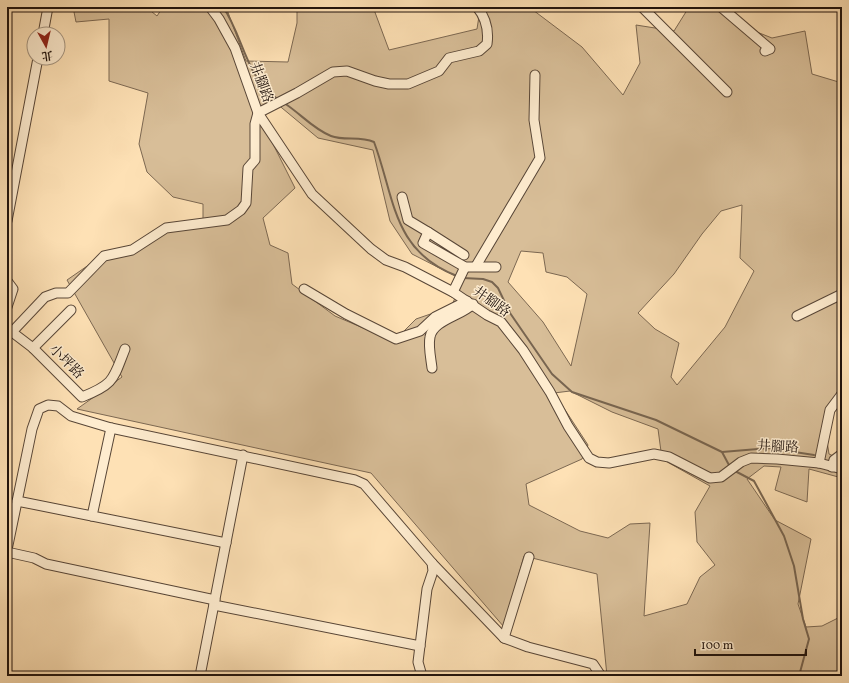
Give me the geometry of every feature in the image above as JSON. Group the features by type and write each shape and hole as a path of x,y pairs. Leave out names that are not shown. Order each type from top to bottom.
{"street":[{"path":"44,26 48,7"},
{"name":"井腳路","path":"210,7 219,18 235,48 258,113 312,194 371,249 386,260 406,267 453,292 487,315 501,322 523,350 550,392 568,426 588,458 597,462 609,463 628,460 643,454 654,454 669,457 710,478 721,477 741,462 751,458 819,460 833,464 842,470"},
{"path":"10,333 45,297 56,293 68,293 104,256 132,250 166,228 227,220 241,210 246,203 248,168 255,160 255,124 258,113 298,93 333,72 347,71 375,81 389,84 408,84 433,74 439,71 449,58 479,51 487,44 489,35 487,24 482,13 477,7"},
{"path":"642,7 678,41 727,92"},
{"path":"721,7 770,49 765,51"},
{"path":"7,221 36,66"},
{"path":"476,266 540,158 534,120 535,75"},
{"path":"402,197 408,220 464,255"},
{"path":"428,232 423,243 465,267 496,267"},
{"path":"453,292 465,267"},
{"path":"7,281 13,289 7,307"},
{"path":"304,289 346,314 396,340 420,331 435,317 470,303"},
{"path":"797,316 842,294"},
{"path":"432,368 430,336 438,324 467,311 470,303"},
{"name":"小坪路","path":"33,348 71,310"},
{"name":"小坪路","path":"10,333 33,348 82,397 98,391 112,381 125,348"},
{"path":"819,460 830,410 842,394"},
{"path":"420,646 214,603 46,564 34,558 7,551 32,429 39,409 48,405 58,406 71,416 111,428 243,455 355,480 364,484 432,563 504,638 528,647 593,664 601,676"},
{"path":"92,516 111,428"},
{"path":"833,464 842,454"},
{"path":"200,676 243,455"},
{"path":"17,501 226,543"},
{"path":"504,638 529,556"},
{"path":"422,676 418,662 427,589 433,571 432,563"}],"shaded area":[{"path":"73,7 146,7 157,16 163,7 226,7 246,61 288,62 297,23 297,7 373,7 389,50 477,29 479,16 468,7 529,7 582,47 623,95 640,63 636,25 674,31 689,7 719,7 739,25 772,38 805,31 812,74 842,83 842,397 824,422 829,454 842,460 842,478 809,469 807,502 775,490 781,467 764,466 747,479 775,520 811,539 798,604 806,627 822,626 842,616 842,676 607,676 597,574 524,556 504,627 371,473 77,409 122,377 67,280 93,262 130,249 159,231 203,222 203,204 173,197 147,172 139,144 148,93 109,81 109,19 76,22","holes":["276,103 318,138 373,150 390,221 412,254 463,280 451,307 416,319 394,341 335,316 292,284 288,253 270,245 263,218 295,188 257,112","742,205 740,258 754,271 725,327 677,385 671,377 679,343 655,329 638,313 674,274 702,234 721,211","521,251 543,253 546,272 567,277 587,294 571,366 543,322 508,282","570,391 612,412 658,429 662,459 710,486 695,512 697,542 715,565 700,577 687,604 644,616 650,523 630,524 608,538 580,531 529,505 526,484 582,459 588,445 554,393"]}],"waterway":[{"path":"223,7 236,31 252,69 268,91 279,100"},
{"path":"284,103 324,133 341,138 363,139 374,142 392,202 399,221 408,237 420,252 436,265 457,276"},
{"path":"463,278 483,279 492,282 498,288 510,313 552,374 572,392 656,420 722,452 730,467"},
{"path":"722,452 769,448 814,455"},
{"path":"735,471 754,481 784,536 794,566 803,619 809,639 799,676"}]}
